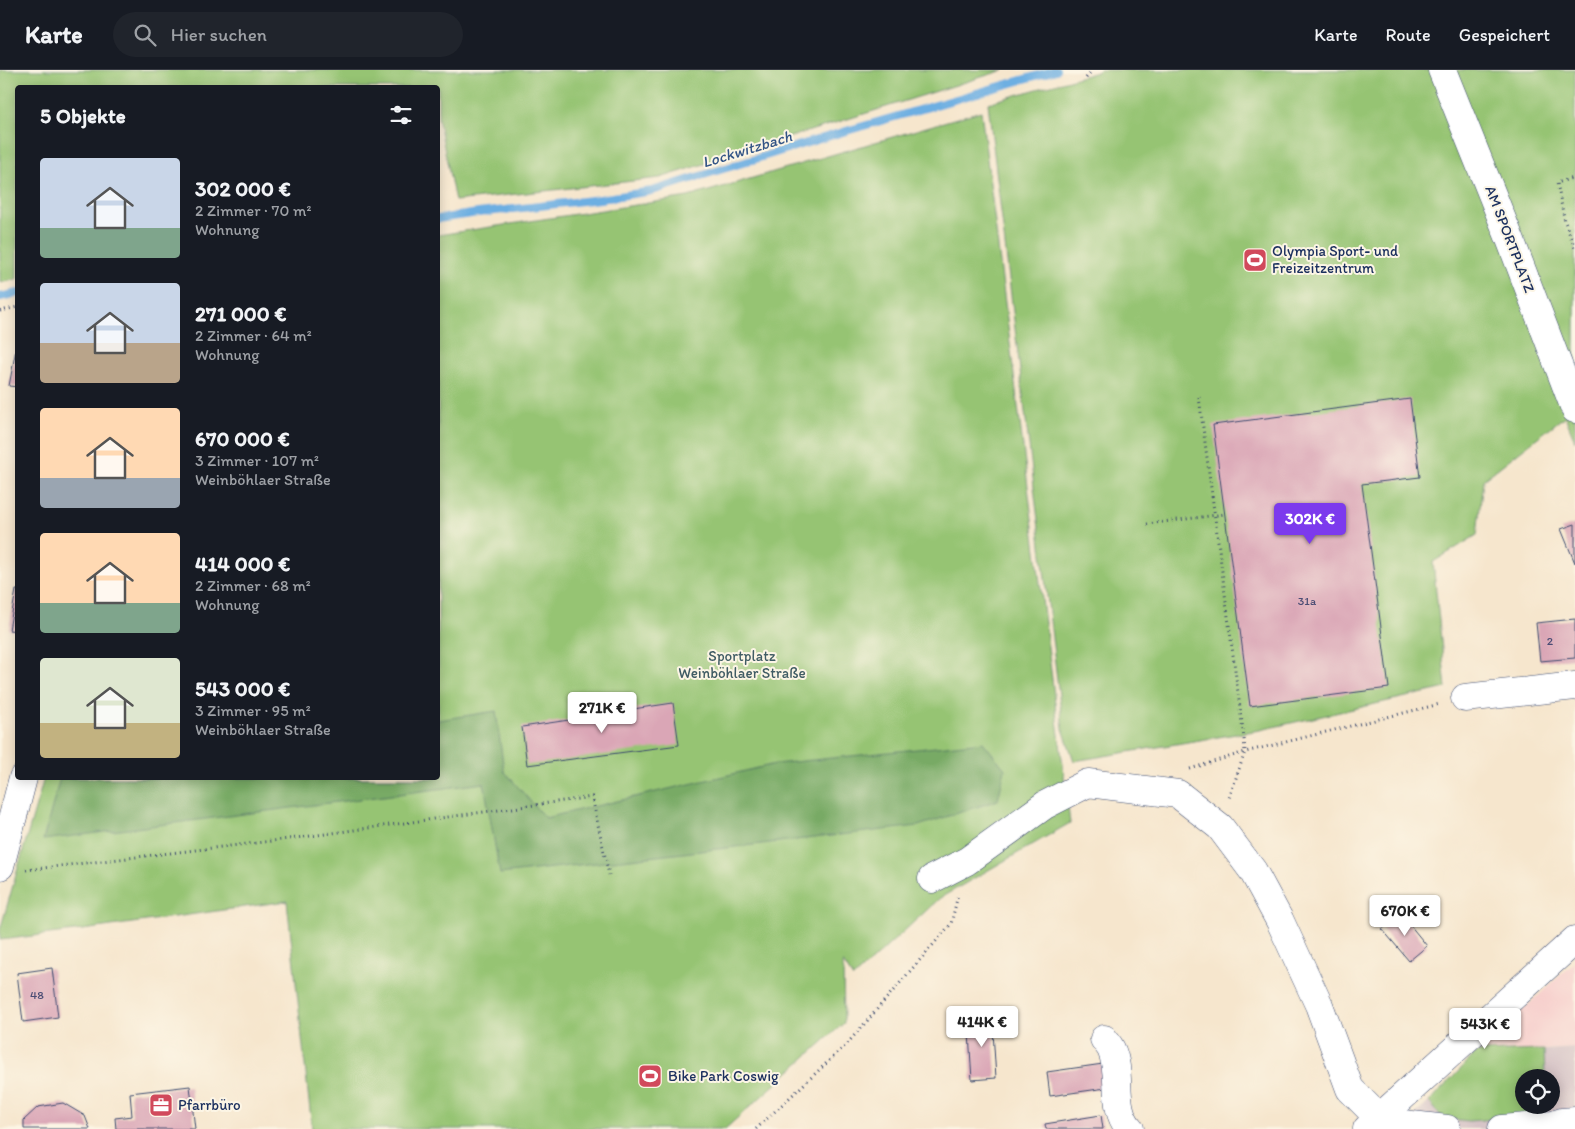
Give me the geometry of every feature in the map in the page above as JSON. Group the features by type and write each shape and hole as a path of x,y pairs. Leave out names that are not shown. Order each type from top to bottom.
{"main road":[{"name":"AM SPORTPLATZ","path":"1442,70 1575,409"},
{"path":"1465,698 1575,686"},
{"path":"932,878 967,861 1045,805 1088,783 1178,794 1220,827 1253,872 1280,921 1319,1005 1350,1089 1373,1124"},
{"path":"8,869 13,789"},
{"path":"1373,1124 1575,940"},
{"path":"1104,1038 1111,1049 1115,1062 1118,1104 1121,1115 1130,1129"},
{"path":"1517,1128 1575,1121"},
{"path":"1373,1124 1394,1123 1447,1129"}],"path":[{"path":"1086,78 1092,70"},
{"path":"1575,177 1557,184 1565,222 1575,248"},
{"path":"0,311 15,308"},
{"path":"1199,397 1245,752 1220,827"},
{"path":"1147,524 1225,514"},
{"path":"1184,771 1245,752 1465,698"},
{"path":"8,869 289,839 592,797 609,875"},
{"path":"756,1129 847,1044 951,924 967,861"}],"shaded area":[{"path":"1575,962 1575,1048 1477,1052"},
{"path":"1575,1048 1575,1129 1399,1129 1429,1102 1444,1118 1468,1121 1539,1116 1540,1114 1560,1114 1560,1069 1545,1069 1544,1050"}],"green space":[{"path":"0,70 1004,70 660,178 455,201 440,128 440,85 15,85 15,279 0,283"},
{"name":"Olympia Sport- und Freizeitzentrum","path":"1100,70 1575,70 1575,441 1565,416 1483,480 1477,535 1433,562 1446,688 1260,730 1074,761 1063,729 988,103"},
{"name":"Sportplatz Weinböhlaer Straße","path":"981,111 1070,823 940,898 853,978 843,962 844,1023 725,1129 312,1129 287,901 0,940 0,930 43,780 440,780 440,235 688,197"},
{"path":"496,711 504,771 545,818 775,764 983,742 1005,769 998,800 918,826 500,874 484,783 43,840 59,780 440,780 440,720"},
{"path":"1544,1050 1545,1069 1515,1069 1515,1114 1540,1114 1539,1116 1468,1121 1443,1118 1429,1102 1477,1052"}],"building":[{"path":"15,354 15,387 9,386"},
{"path":"1410,399 1420,477 1362,484 1389,688 1250,706 1213,425"},
{"path":"1575,524 1575,563 1561,529"},
{"path":"15,596 15,631 9,630"},
{"path":"1575,619 1575,658 1540,661 1536,623"},
{"path":"632,702 633,709 673,703 679,745 527,765 522,727 596,716 594,707"},
{"path":"1401,914 1427,946 1409,961 1382,929"},
{"path":"52,968 58,1017 23,1022 17,973"},
{"path":"992,1016 996,1078 972,1080 968,1017"},
{"path":"1103,1064 1106,1088 1050,1096 1047,1072"},
{"name":"Pfarrbüro","path":"190,1086 195,1129 116,1129 115,1118 132,1116 130,1093"},
{"path":"63,1103 85,1116 90,1129 24,1129 24,1120 38,1107"},
{"path":"1101,1115 1103,1129 1046,1129 1045,1124"}],"waterway":[{"name":"Lockwitzbach","path":"440,219 652,191 836,134 1056,70"},
{"name":"Lockwitzbach","path":"0,297 15,294"}],"place":[{"name":"Olympia Sport- und Freizeitzentrum","path":"1255,260"},
{"name":"Bike Park Coswig","path":"650,1076"},
{"name":"Pfarrbüro","path":"161,1105"}]}
